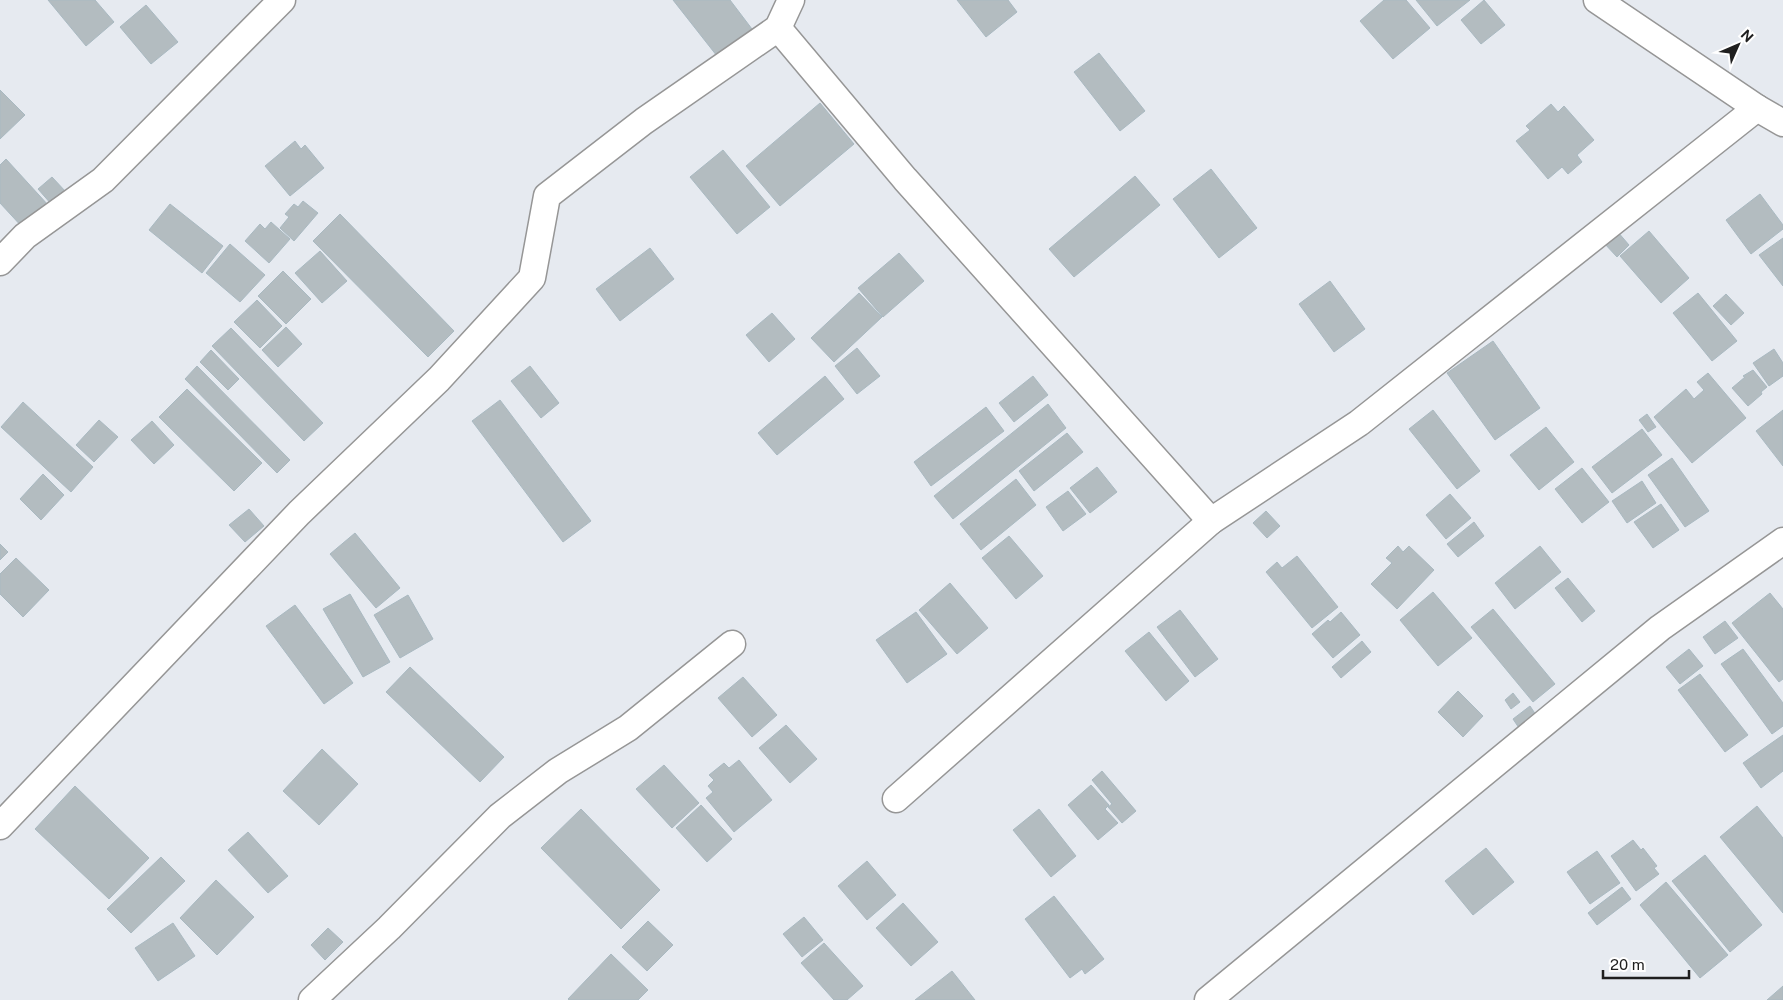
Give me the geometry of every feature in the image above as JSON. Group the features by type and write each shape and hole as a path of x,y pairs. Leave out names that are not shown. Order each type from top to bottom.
{"street":[{"path":"0,262 25,236 103,180 282,0"},
{"path":"0,826 299,513 440,378 532,278 548,196 644,121 778,28 791,0"},
{"path":"1597,0 1757,108 1783,123"},
{"path":"778,28 905,178 1212,521"},
{"path":"896,800 1212,521 1359,423 1757,108"},
{"path":"1221,996 1660,628 1783,541"},
{"path":"312,1000 389,928 500,816 558,771 628,728 732,644"}],"building":[{"path":"48,0 95,0 114,22 86,46"},
{"path":"673,0 730,0 752,29 717,56"},
{"path":"957,0 1008,0 1017,12 986,37"},
{"path":"1384,0 1406,0 1430,28 1393,59 1360,21"},
{"path":"1416,0 1470,0 1437,26"},
{"path":"1484,0 1505,25 1481,44 1461,20"},
{"path":"146,5 178,42 151,64 120,27"},
{"path":"1099,53 1145,111 1120,131 1074,72"},
{"path":"0,90 25,115 0,139"},
{"path":"820,103 854,144 780,206 746,166"},
{"path":"1551,104 1558,112 1564,106 1594,140 1577,155 1582,162 1568,174 1562,167 1548,179 1516,141 1530,130 1526,126"},
{"path":"295,141 301,149 305,145 324,168 290,196 265,166"},
{"path":"723,150 770,207 737,234 690,177"},
{"path":"6,159 49,206 24,229 0,203 0,165"},
{"path":"1211,169 1257,228 1219,258 1173,199"},
{"path":"1135,176 1160,205 1074,277 1049,249"},
{"path":"52,177 66,192 52,205 38,189"},
{"path":"1760,194 1783,225 1783,229 1751,254 1726,220"},
{"path":"303,201 318,213 294,241 280,228 289,217 285,214 294,204 298,207"},
{"path":"170,204 223,246 202,273 149,230"},
{"path":"340,214 454,331 428,357 313,241"},
{"path":"271,222 290,239 269,263 245,241 260,224 265,229"},
{"path":"1617,231 1629,245 1617,257 1604,243"},
{"path":"1649,231 1689,278 1661,303 1620,256"},
{"path":"1783,238 1783,286 1759,255"},
{"path":"230,244 265,275 240,302 206,273"},
{"path":"650,248 674,279 620,321 596,289"},
{"path":"320,251 347,281 322,303 295,273"},
{"path":"899,253 924,281 883,317 858,288"},
{"path":"283,271 311,299 286,324 258,296"},
{"path":"1330,281 1365,329 1334,352 1299,304"},
{"path":"859,293 882,317 834,362 811,338"},
{"path":"1698,293 1737,341 1712,361 1673,313"},
{"path":"1726,294 1744,313 1731,325 1713,306"},
{"path":"257,300 282,326 260,348 234,322"},
{"path":"772,313 795,339 769,362 746,335"},
{"path":"286,327 302,344 278,367 262,350"},
{"path":"231,328 323,423 304,441 212,346"},
{"path":"1493,341 1540,408 1495,440 1447,373"},
{"path":"857,348 880,376 857,394 835,366"},
{"path":"1774,349 1783,363 1783,376 1769,386 1753,363"},
{"path":"211,350 239,379 228,390 200,362"},
{"path":"197,366 290,460 277,473 185,379"},
{"path":"530,366 559,403 541,418 511,381"},
{"path":"1753,370 1767,387 1748,406 1732,388 1745,377 1743,376"},
{"path":"1708,373 1746,418 1692,463 1654,417 1686,389 1694,399 1704,390 1697,382"},
{"path":"825,376 844,399 777,455 758,433"},
{"path":"1033,376 1048,395 1014,422 999,403"},
{"path":"187,389 262,463 234,491 159,417"},
{"path":"500,400 591,521 563,542 472,421"},
{"path":"23,402 93,467 71,492 1,427"},
{"path":"1048,404 1066,428 953,519 934,496"},
{"path":"986,407 1004,431 931,486 914,462"},
{"path":"1433,410 1480,471 1457,489 1409,429"},
{"path":"1783,410 1783,466 1756,431"},
{"path":"1647,414 1656,427 1648,432 1639,420"},
{"path":"99,420 118,437 94,462 76,445"},
{"path":"152,421 174,445 154,464 131,440"},
{"path":"1546,427 1574,462 1539,490 1510,455"},
{"path":"1642,429 1662,455 1612,493 1592,467"},
{"path":"1067,433 1083,452 1034,491 1019,471"},
{"path":"1672,458 1709,511 1685,527 1648,475"},
{"path":"1097,467 1117,492 1090,513 1070,488"},
{"path":"1582,468 1609,502 1582,523 1555,489"},
{"path":"43,474 64,495 41,520 20,499"},
{"path":"1016,479 1036,505 981,550 960,524"},
{"path":"1642,481 1656,503 1627,523 1612,501"},
{"path":"1068,491 1086,514 1063,531 1046,507"},
{"path":"1450,494 1471,518 1446,539 1426,515"},
{"path":"1661,504 1679,530 1653,548 1634,522"},
{"path":"249,509 264,526 245,542 229,525"},
{"path":"1266,511 1280,526 1267,538 1253,523"},
{"path":"1474,522 1484,536 1458,557 1447,544"},
{"path":"355,533 400,588 376,608 330,554"},
{"path":"1009,536 1043,576 1016,599 982,558"},
{"path":"0,544 8,552 0,560"},
{"path":"1398,546 1403,552 1409,546 1434,570 1397,609 1371,584 1392,563 1386,558"},
{"path":"1540,546 1561,572 1515,609 1495,583"},
{"path":"1297,556 1338,607 1312,628 1266,572 1277,562 1282,568"},
{"path":"16,558 49,590 23,617 0,594 0,574"},
{"path":"1568,578 1595,611 1582,622 1555,588"},
{"path":"950,583 988,628 957,654 919,610"},
{"path":"1433,592 1472,638 1438,666 1400,620"},
{"path":"1770,593 1783,609 1783,679 1779,682 1732,623"},
{"path":"350,594 390,662 363,677 323,609"},
{"path":"408,595 433,639 400,658 374,615"},
{"path":"295,605 353,683 324,704 266,626"},
{"path":"1493,609 1555,684 1533,702 1471,627"},
{"path":"1180,610 1218,659 1195,677 1157,627"},
{"path":"916,612 947,654 907,683 876,640"},
{"path":"1341,612 1360,635 1333,658 1312,634"},
{"path":"1725,621 1738,638 1715,654 1703,637"},
{"path":"1149,632 1189,681 1166,701 1125,651"},
{"path":"1362,641 1371,652 1341,678 1332,667"},
{"path":"1689,649 1703,666 1680,684 1666,667"},
{"path":"1743,649 1783,703 1783,726 1772,734 1721,664"},
{"path":"410,667 504,757 480,782 386,692"},
{"path":"1700,674 1748,735 1725,752 1678,690"},
{"path":"743,677 777,715 752,737 718,698"},
{"path":"1458,691 1483,716 1463,737 1438,712"},
{"path":"1513,693 1520,702 1511,709 1505,700"},
{"path":"1530,706 1536,715 1519,728 1513,719"},
{"path":"786,725 817,759 790,783 759,748"},
{"path":"1783,735 1783,771 1761,788 1743,763"},
{"path":"322,749 358,784 319,825 283,791"},
{"path":"739,760 772,800 734,832 706,798 713,792 708,786 714,780 709,775 724,763 729,768"},
{"path":"664,765 699,803 672,828 636,789"},
{"path":"1102,771 1136,811 1122,823 1108,807 1112,804 1092,780"},
{"path":"1091,785 1109,805 1105,809 1118,823 1098,840 1068,805"},
{"path":"75,786 149,858 109,899 35,829"},
{"path":"701,805 732,839 707,862 676,828"},
{"path":"1757,806 1783,838 1783,913 1720,837"},
{"path":"581,809 660,890 621,929 541,848"},
{"path":"1039,809 1076,856 1051,877 1013,830"},
{"path":"248,832 288,876 268,893 228,850"},
{"path":"1633,840 1641,850 1643,848 1657,866 1654,868 1659,874 1636,891 1611,856"},
{"path":"1486,848 1514,882 1473,915 1445,881"},
{"path":"1597,851 1620,883 1590,904 1567,872"},
{"path":"1705,855 1762,925 1730,952 1672,881"},
{"path":"161,857 185,881 131,933 107,909"},
{"path":"867,861 896,895 867,920 838,886"},
{"path":"216,880 254,917 217,955 180,918"},
{"path":"1666,882 1728,955 1700,978 1640,905"},
{"path":"1622,887 1631,899 1597,925 1588,913"},
{"path":"1054,896 1104,959 1085,974 1082,969 1070,978 1025,919"},
{"path":"903,903 938,942 911,966 876,928"},
{"path":"804,917 823,940 802,957 783,934"},
{"path":"648,921 673,945 647,971 622,947"},
{"path":"173,923 195,956 158,981 135,948"},
{"path":"328,928 343,942 325,960 311,945"},
{"path":"824,943 863,986 847,1000 834,1000 801,963"},
{"path":"611,954 648,990 638,1000 569,1000 568,999"},
{"path":"952,971 975,1000 915,1000"},
{"path":"1783,986 1783,1000 1767,1000"}]}
